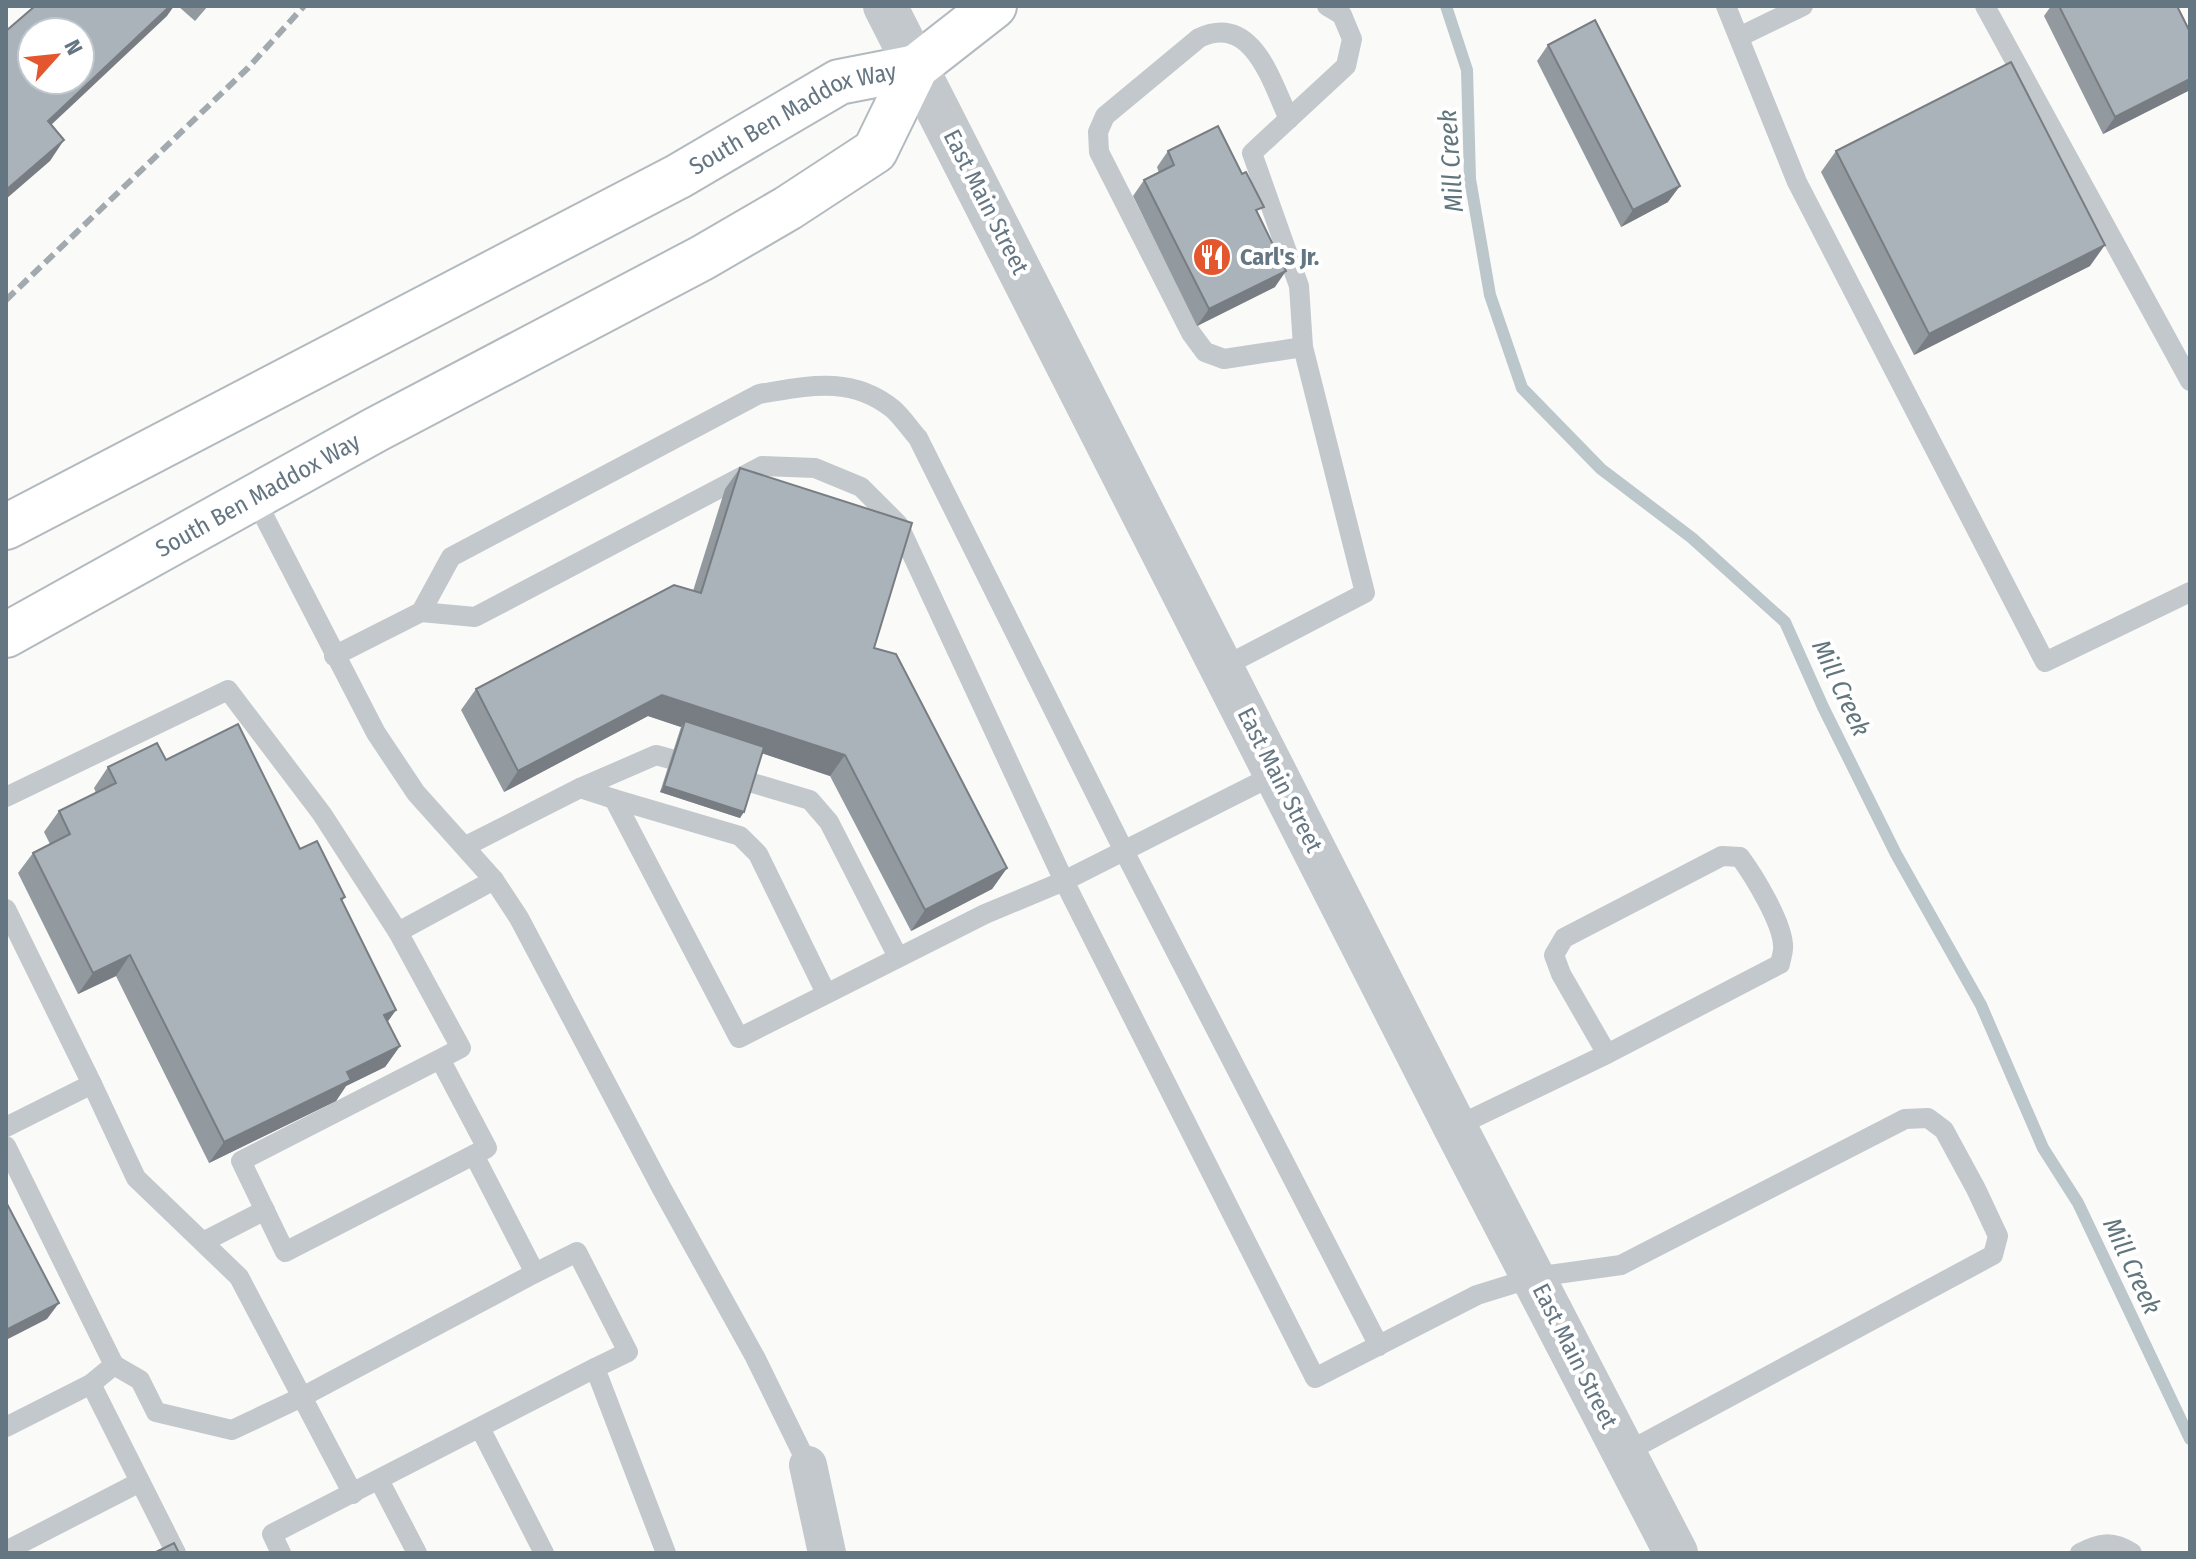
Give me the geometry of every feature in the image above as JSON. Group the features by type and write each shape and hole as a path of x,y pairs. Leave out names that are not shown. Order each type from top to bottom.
{"main road":[{"path":"916,67 994,6"},
{"name":"South Ben Maddox Way","path":"6,635 254,497 702,258 788,208 875,151 916,67"},
{"name":"South Ben Maddox Way","path":"6,527 679,176 839,82 916,67"}],"street":[{"name":"East Main Street","path":"885,6 1455,1127 1676,1553"},
{"path":"808,1465 827,1553"}],"lane":[{"path":"1223,667 1365,593 1303,347 1299,286 1252,153 1346,66 1352,39 1342,15 1327,6"},
{"path":"1726,6 1797,182 2045,662 2190,592"},
{"path":"1739,37 1803,6"},
{"path":"1986,6 2190,381"},
{"path":"1289,119 1254,47 1239,36 1215,31 1199,38 1105,116 1098,132 1098,142 1099,152 1191,333 1205,352 1224,359 1303,347"},
{"path":"421,612 451,557 759,394 816,385 860,389 894,410 918,438 1124,851 1379,1346"},
{"path":"334,656 421,612 475,617 762,466 815,468 861,487 898,524 1064,881 1315,1378 1477,1295 1535,1277 1621,1265 1905,1119 1928,1118 1944,1130 1998,1236 1993,1255 1625,1453"},
{"path":"254,497 376,733 416,793 466,846 519,918 755,1357 808,1465"},
{"path":"6,797 228,690 322,814 398,932 461,1048 241,1161 285,1252 487,1148 440,1059"},
{"path":"466,846 580,788 656,755 810,800 829,822 898,957"},
{"path":"614,799 739,1038 985,914 1064,881 1276,774"},
{"path":"580,788 740,836 758,854 826,993"},
{"path":"1455,1127 1607,1054 1780,964 1784,947 1781,932 1754,876 1740,857 1722,856 1564,938 1554,955 1561,974 1607,1054"},
{"path":"398,932 494,880"},
{"path":"6,909 136,1178 239,1277 353,1494"},
{"path":"6,1127 92,1084"},
{"path":"6,1146 114,1365 140,1380 156,1412 232,1430 302,1397 577,1252 628,1352 272,1534 281,1553"},
{"path":"474,1155 535,1273"},
{"path":"203,1242 265,1210"},
{"path":"6,1427 91,1384 114,1365"},
{"path":"595,1368 666,1553"},
{"path":"91,1384 176,1553"},
{"path":"480,1428 544,1553"},
{"path":"379,1480 417,1553"},
{"path":"6,1551 140,1482"},
{"path":"2080,1553 2099,1544 2122,1547 2132,1553"}],"building":[{"path":"35,6 170,6 96,76 96,16 23,16"},
{"path":"2059,6 2177,6 2190,32 2190,79 2115,117"},
{"path":"1595,20 1680,186 1633,210 1548,45"},
{"path":"16,22 16,96 75,96 48,121 64,140 6,190 6,31"},
{"path":"2011,62 2105,245 1929,334 1836,151"},
{"name":"Carl's Jr.","path":"1218,126 1242,174 1246,172 1264,207 1256,210 1286,271 1209,309 1144,180 1174,165 1168,151"},
{"path":"740,468 912,523 874,648 896,654 1007,868 925,910 845,755 662,695 518,771 476,689 674,585 701,593"},
{"path":"685,721 764,747 744,812 664,786"},
{"path":"238,724 300,849 317,841 345,897 341,899 396,1010 384,1015 400,1046 347,1072 351,1080 224,1142 130,955 93,973 33,853 70,834 59,811 116,783 108,767 157,743 166,760"},
{"path":"6,1202 59,1303 6,1330"},
{"path":"174,1543 179,1553 154,1553"}],"waterway":[{"name":"Mill Creek","path":"1446,6 1467,70 1470,179 1490,295 1522,388 1601,469 1692,538 1785,622 1823,707 1896,854 1981,1005 2043,1148 2078,1203 2190,1439"}],"railway":[{"path":"6,300 248,68 304,6"}],"place":[{"name":"Carl's Jr.","path":"1212,257"}]}
